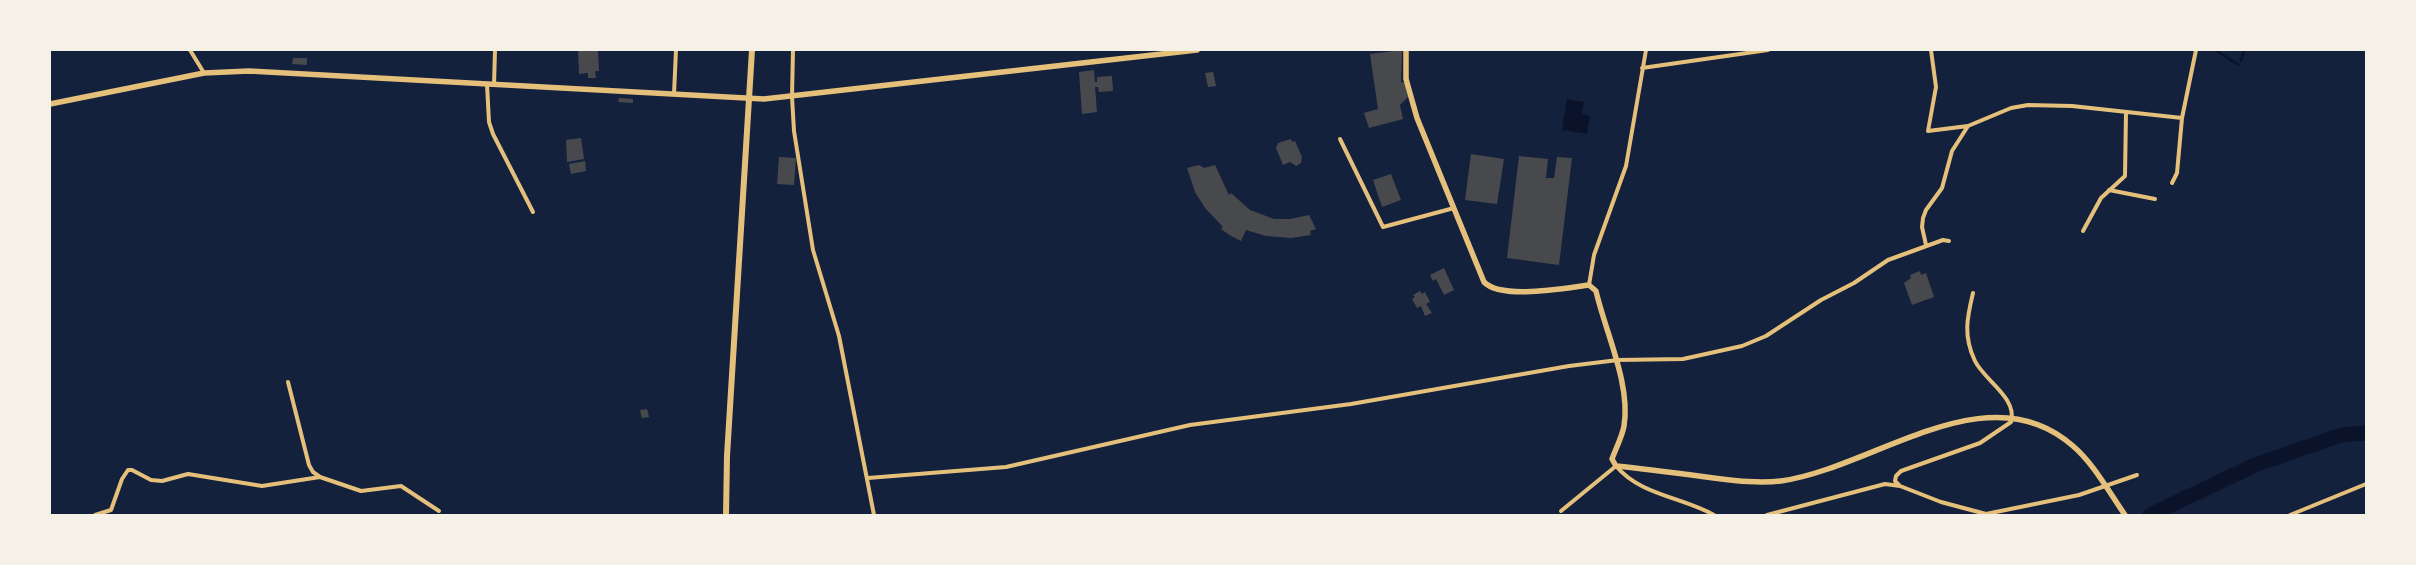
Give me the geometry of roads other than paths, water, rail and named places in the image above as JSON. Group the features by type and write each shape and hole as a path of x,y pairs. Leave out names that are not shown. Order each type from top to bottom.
{"highway":[{"path":"726,515 727,456 744,186 747,99 752,50"}],"main road":[{"path":"50,104 204,74 249,71 747,99 792,97 838,90 1198,50"},
{"path":"1406,50 1406,79 1417,118 1479,275 1489,287 1514,291 1589,285 1596,291 1618,360 1624,409 1624,427 1612,459 1616,466 1736,480 1758,482 1781,481 1830,469 1936,428 1967,419 1991,415 2012,417 2041,424 2074,446 2125,515"}],"street":[{"path":"190,50 204,74"},
{"path":"494,85 495,50"},
{"path":"674,94 676,50"},
{"path":"793,50 792,97 794,130 813,250 839,336 874,515"},
{"path":"1589,285 1594,255 1626,166 1646,50"},
{"path":"1642,68 1768,50"},
{"path":"1931,50 1936,87 1928,131 1968,126 2011,108 2028,105 2072,106 2182,118"},
{"path":"2172,183 2177,172 2182,118 2196,50"},
{"path":"487,84 489,122 493,134 533,212"},
{"path":"2083,231 2101,198 2125,176 2126,112"},
{"path":"1926,245 1922,227 1923,218 1926,210 1942,188 1952,151 1968,126"},
{"path":"1340,139 1383,226 1454,208"},
{"path":"2109,190 2155,198"},
{"path":"868,478 1006,467 1190,425 1351,404 1476,381 1618,360 1683,359 1742,346 1766,336 1821,300 1854,283 1888,260 1926,245 1943,240 1948,242"},
{"path":"1900,486 1895,481 1896,476 1901,471 1980,443 2011,422 2012,417 1999,390 1975,362 1967,335 1966,322 1973,293"},
{"path":"288,382 309,465 320,477"},
{"path":"1561,511 1616,466 1625,476 1639,485 1714,515"},
{"path":"95,515 111,510 122,479 128,470 132,470 151,480 162,481 188,474 262,486 320,477 361,491 401,486 440,512"},
{"path":"1979,515 2060,500 2137,475"},
{"path":"1767,515 1885,484 1900,486 1941,502 1986,514"},
{"path":"2290,515 2366,484"}],"water":[{"path":"1567,99 1584,102 1582,114 1590,116 1587,134 1562,130"}],"waterway":[{"path":"2215,50 2239,65"},
{"path":"2241,61 2244,50"},
{"path":"2150,515 2255,465 2341,435 2366,433"}]}
